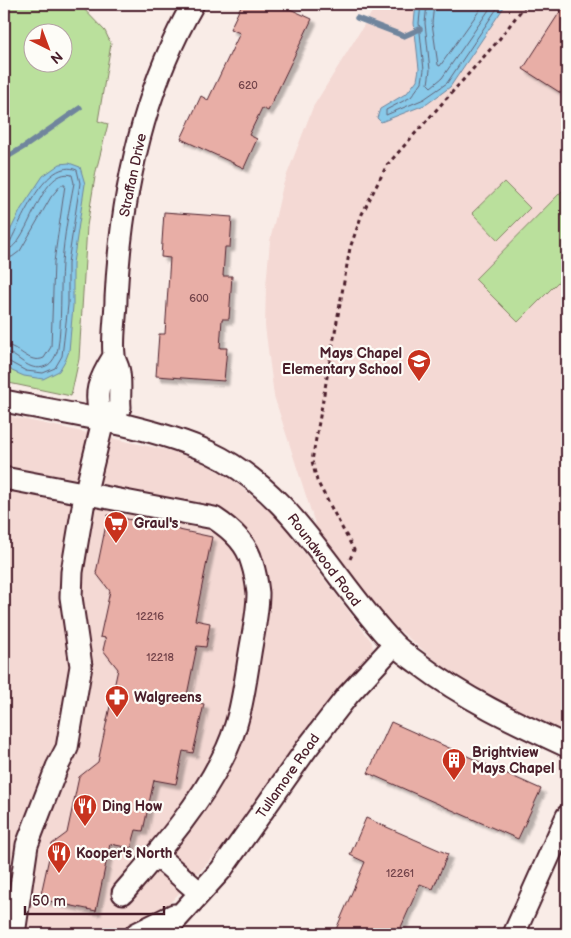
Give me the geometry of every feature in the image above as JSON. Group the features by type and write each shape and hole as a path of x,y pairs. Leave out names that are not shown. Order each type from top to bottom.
{"street":[{"name":"Straffan Drive","path":"103,421 96,403 102,376 114,356 122,229 136,145 167,58 193,4"},
{"name":"Roundwood Road","path":"4,401 103,421 174,440 209,452 259,484 285,508 306,532 361,608 394,645 475,703 567,746"},
{"path":"14,934 27,845 67,748 81,666 80,650 73,619 71,589 85,495 103,421"},
{"path":"4,478 85,495 214,518 230,528 242,541 252,562 258,592 238,720 223,757 211,779 174,832 123,893"},
{"name":"Tullamore Road","path":"163,934 221,870 330,718 394,645"},
{"path":"514,934 567,816"},
{"path":"156,855 200,894"},
{"name":"Tullamore Road","path":"136,934 185,909"}],"path":[{"path":"349,562 354,550 317,481 312,461 350,248 362,214 386,165 496,42 526,4"}],"shaded area":[{"name":"Mays Chapel Elementary School","path":"377,4 567,4 567,733 482,693 448,671 393,625 372,603 342,565 316,527 274,396 265,326 266,286 270,241 283,185 313,107"},
{"path":"4,415 171,451 203,463 230,478 276,516 372,642 373,649 369,655 296,743 245,818 222,848 166,907 120,934 4,934"}],"green space":[{"path":"4,4 79,4 105,31 111,44 98,121 108,124 96,171 87,226 79,359 71,396 4,382"},
{"path":"504,182 530,208 498,240 472,213"},
{"path":"567,186 567,273 518,322 475,279"}],"water":[{"path":"416,4 506,4 450,87 427,104 381,122 377,118 380,109 407,93 417,80 419,69 414,23"},
{"path":"69,163 80,167 85,184 73,263 73,306 69,351 59,371 43,379 24,376 12,371 4,360 4,243 21,209 43,176 60,164"}],"building":[{"path":"242,4 279,4 312,19 268,111 262,108 249,135 257,139 244,168 181,139 201,96 208,100 240,33 230,29"},
{"path":"565,4 567,4 567,97 523,69"},
{"path":"164,212 232,217 230,247 225,247 223,276 232,276 229,319 222,319 220,348 227,348 224,381 156,376 159,334 165,334 170,258 161,257"},
{"path":"108,515 212,537 195,620 210,623 206,647 197,646 186,700 204,704 193,753 183,751 176,784 154,780 143,831 136,830 131,848 110,844 96,911 40,899 52,844 67,833 79,777 98,762 118,669 103,650 106,638 100,637 110,591 96,573"},
{"name":"Brightview Mays Chapel","path":"391,722 541,789 518,839 368,773"},
{"path":"366,818 448,854 433,889 420,884 398,934 334,934 365,862 350,855"}],"waterway":[{"path":"357,18 404,36 420,29"},
{"path":"4,159 80,108"}],"place":[{"name":"Mays Chapel Elementary School","path":"419,382"},
{"name":"Graul's","path":"116,544"},
{"name":"Walgreens","path":"117,718"},
{"name":"Brightview Mays Chapel","path":"454,781"},
{"name":"Ding How","path":"85,827"},
{"name":"Kooper's North","path":"59,874"}]}
